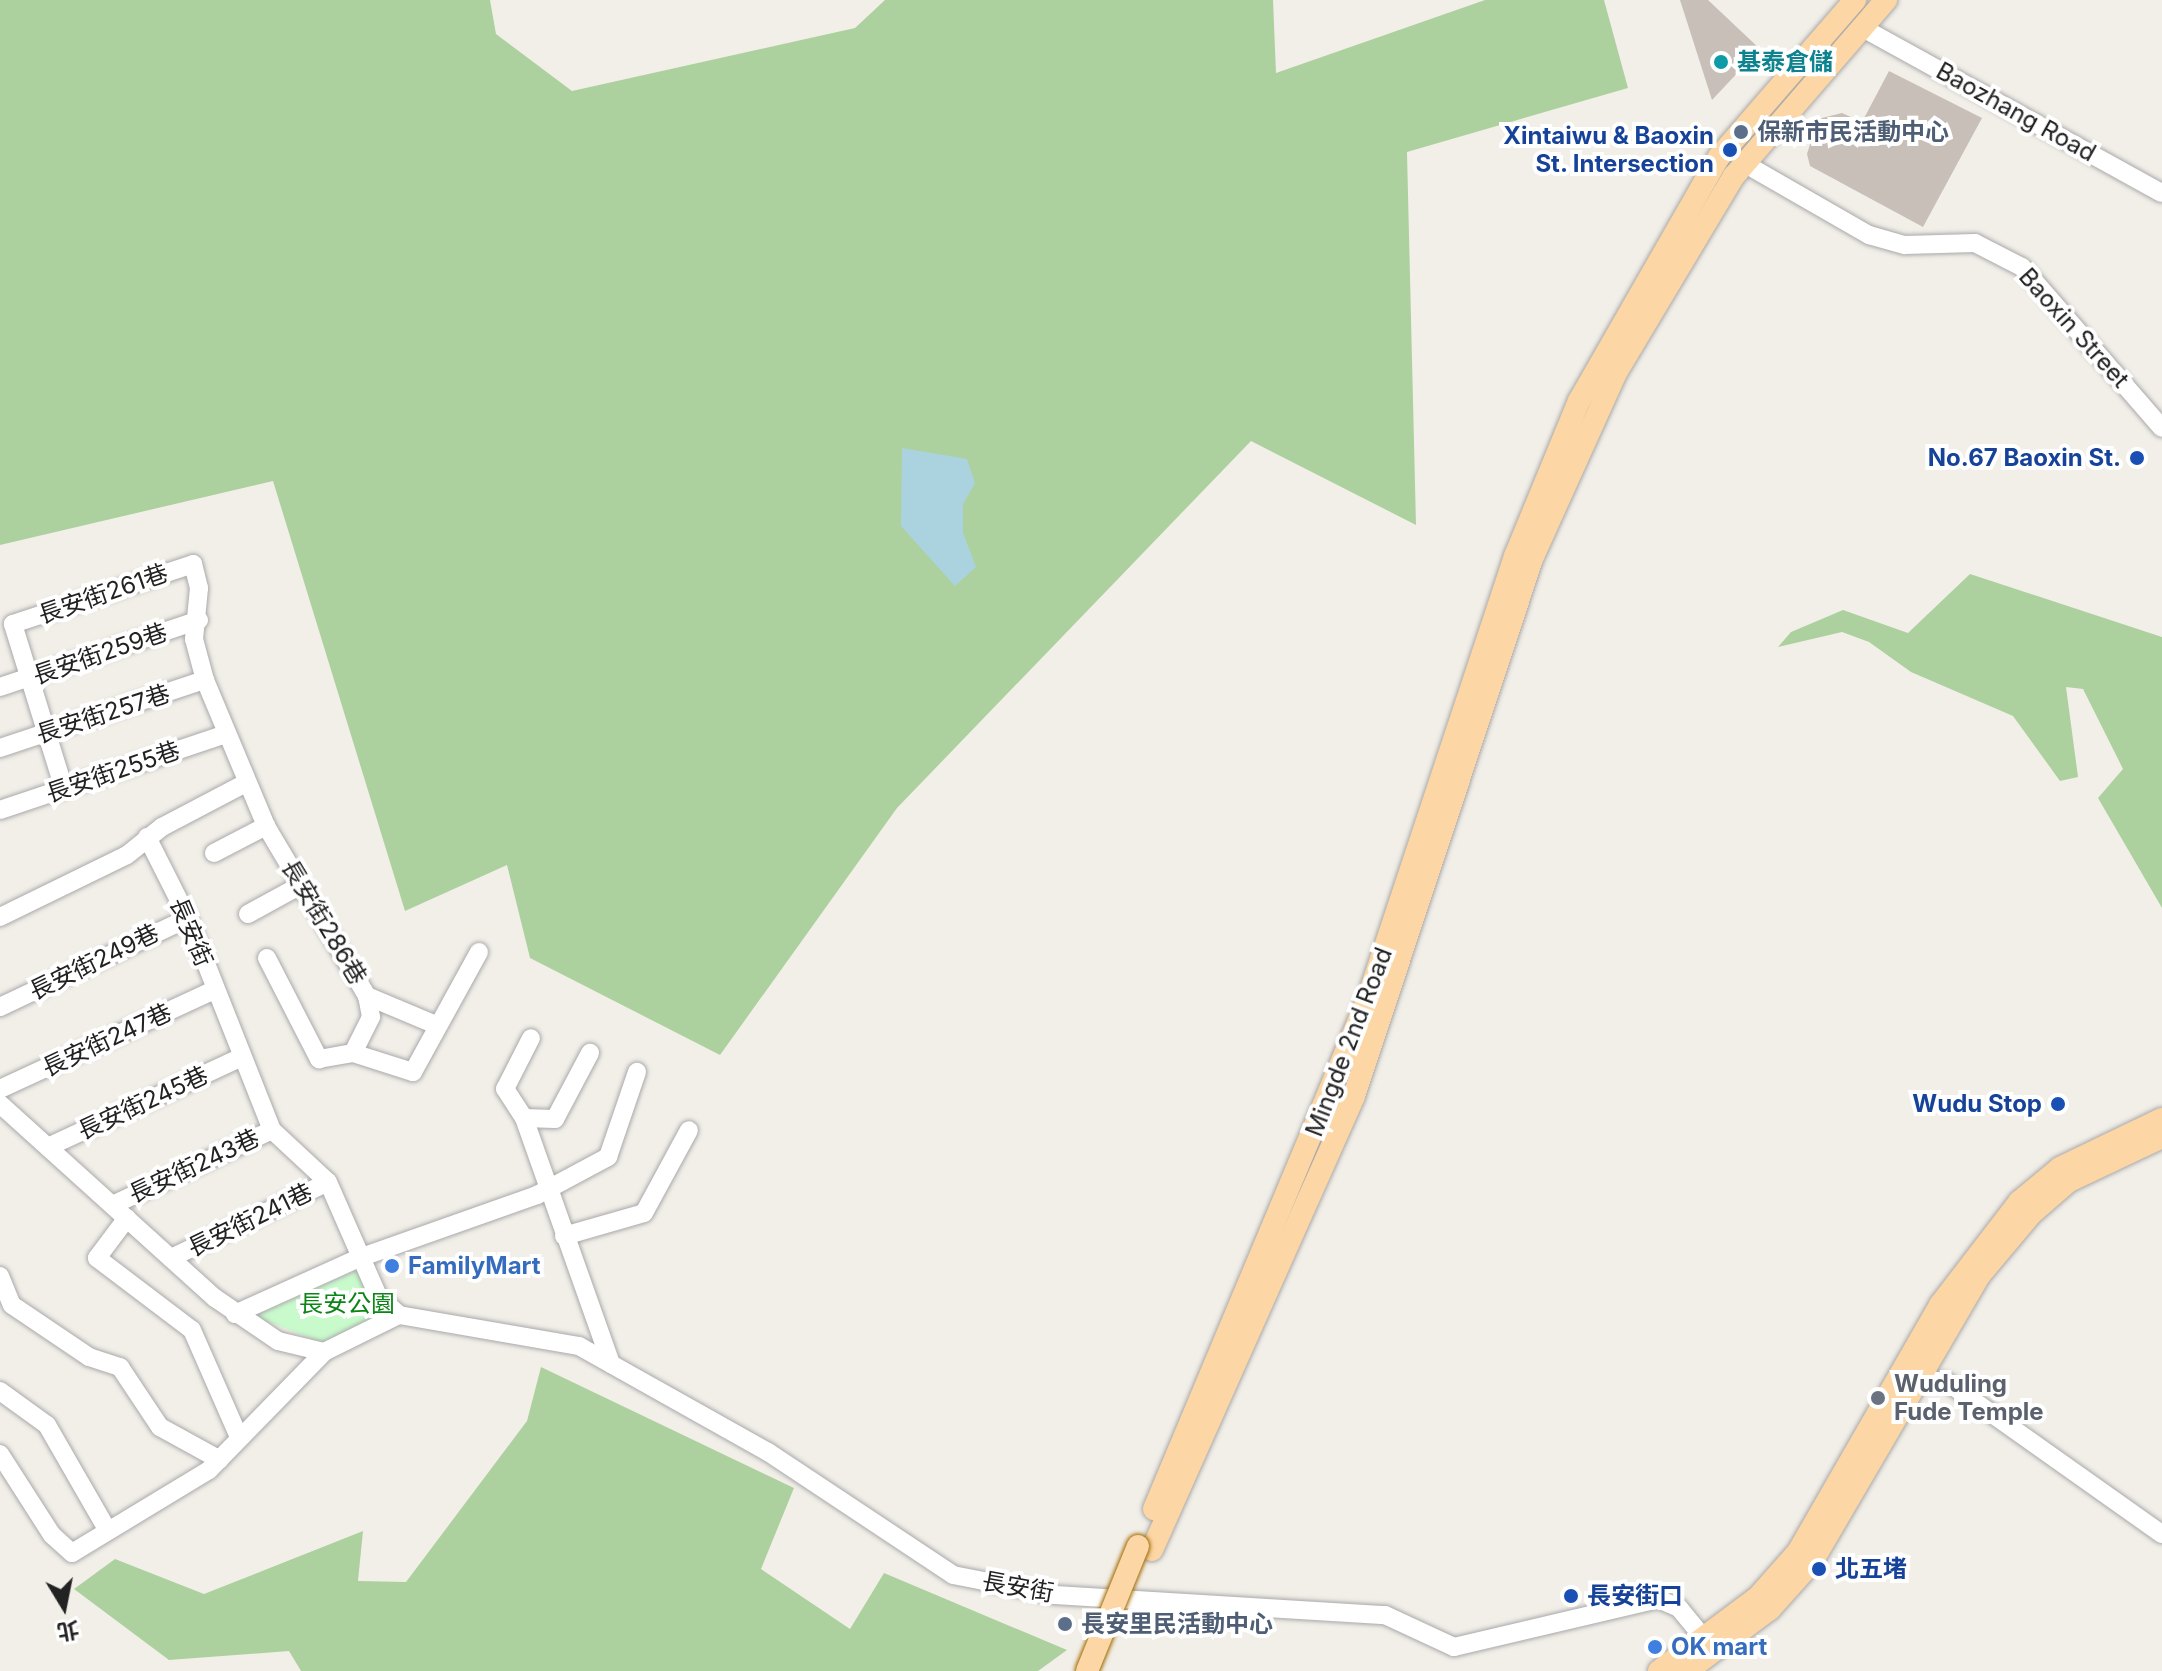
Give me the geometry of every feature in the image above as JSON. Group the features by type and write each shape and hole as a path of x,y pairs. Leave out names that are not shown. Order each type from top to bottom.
{"main road":[{"path":"1590,404 1719,157 1855,0"},
{"path":"1590,404 1734,176 1886,0"},
{"name":"Mingde 2nd Road","path":"1087,1671 1145,1548 1367,1001 1515,556 1590,404"},
{"path":"1659,1671 1687,1665 1710,1646 1770,1609 1812,1562 1930,1343 2019,1202 2060,1168 2162,1119"},
{"path":"1930,1343 1979,1276 2031,1214 2069,1181 2162,1137"},
{"name":"Mingde 2nd Road","path":"1104,1671 1145,1548"}],"street":[{"name":"Baozhang Road","path":"1870,32 2162,193"},
{"name":"Baoxin Street","path":"1754,169 1869,235 1905,245 1975,243 2022,267 2162,428"},
{"name":"長安街261巷","path":"31,679 13,624 193,564 199,620"},
{"name":"長安街259巷","path":"0,687 199,620"},
{"path":"0,917 127,855 147,837 244,784 205,680 194,639 199,620"},
{"path":"31,679 64,789"},
{"name":"長安街257巷","path":"0,748 205,680"},
{"name":"長安街255巷","path":"0,810 226,734"},
{"name":"長安街286巷","path":"244,784 367,996 436,1025"},
{"path":"214,853 266,826"},
{"name":"長安街","path":"147,837 188,918 238,1059 272,1130 328,1182 378,1296 399,1315 579,1346 768,1452 953,1575 1055,1595 1385,1615 1454,1647 1658,1599 1679,1608 1710,1646"},
{"path":"248,914 301,885"},
{"name":"長安街249巷","path":"0,1007 188,918"},
{"path":"267,958 319,1059 353,1053 413,1072 436,1025 450,1014 479,952"},
{"name":"長安街247巷","path":"0,1089 214,990"},
{"path":"353,1053 371,1017 367,996"},
{"path":"531,1038 505,1089 524,1118 546,1190 611,1364"},
{"path":"524,1118 555,1119 590,1053"},
{"name":"長安街245巷","path":"48,1147 238,1059"},
{"path":"235,1314 359,1258 546,1190 608,1157 637,1072"},
{"path":"0,1104 235,1314 278,1341 324,1352"},
{"name":"長安街243巷","path":"122,1211 272,1130"},
{"path":"564,1236 644,1213 689,1130"},
{"name":"長安街241巷","path":"171,1258 328,1182"},
{"path":"122,1211 97,1258 192,1330 239,1437"},
{"path":"0,1276 12,1305 89,1357 120,1367 160,1427 220,1460"},
{"path":"0,1454 65,1552 152,1511 220,1460 324,1352 399,1315"},
{"path":"1930,1343 1947,1382"},
{"path":"1912,1379 1947,1382 2162,1534"},
{"path":"0,1391 47,1425 108,1531"}],"green space":[{"path":"0,0 490,0 496,34 572,91 855,28 885,0 1273,0 1276,73 1485,0 1604,0 1628,88 1407,152 1416,525 1251,441 897,808 720,1055 530,958 507,865 405,911 273,481 0,545"},
{"path":"1970,574 2162,637 2162,908 2098,798 2123,769 2083,689 2066,687 2078,777 2060,781 2013,716 1911,672 1869,642 1842,632 1778,647 1791,632 1843,610 1908,633"},
{"name":"長安公園","path":"362,1268 386,1315 324,1344 254,1316"},
{"path":"541,1367 794,1488 761,1569 850,1629 884,1573 1067,1650 1038,1671 301,1671 289,1651 169,1660 74,1589 115,1559 204,1594 363,1531 358,1581 406,1582 527,1421"}],"water":[{"path":"902,448 967,459 975,483 963,504 963,533 976,567 955,586 901,526"}],"building":[{"name":"基泰倉儲","path":"1680,0 1708,0 1760,49 1712,100"},
{"path":"1889,71 1982,118 1923,227 1810,166 1807,154 1818,119 1842,113 1862,122"}],"place":[{"name":"基泰倉儲","path":"1721,62"},
{"name":"保新市民活動中心","path":"1741,132"},
{"name":"Xintaiwu & Baoxin St. Intersection","path":"1730,150"},
{"name":"No.67 Baoxin St.","path":"2137,458"},
{"name":"Wudu Stop","path":"2058,1104"},
{"name":"FamilyMart","path":"392,1266"},
{"name":"Wuduling Fude Temple","path":"1878,1398"},
{"name":"北五堵","path":"1819,1569"},
{"name":"長安街口","path":"1571,1596"},
{"name":"長安里民活動中心","path":"1065,1624"},
{"name":"OK mart","path":"1655,1647"}]}
